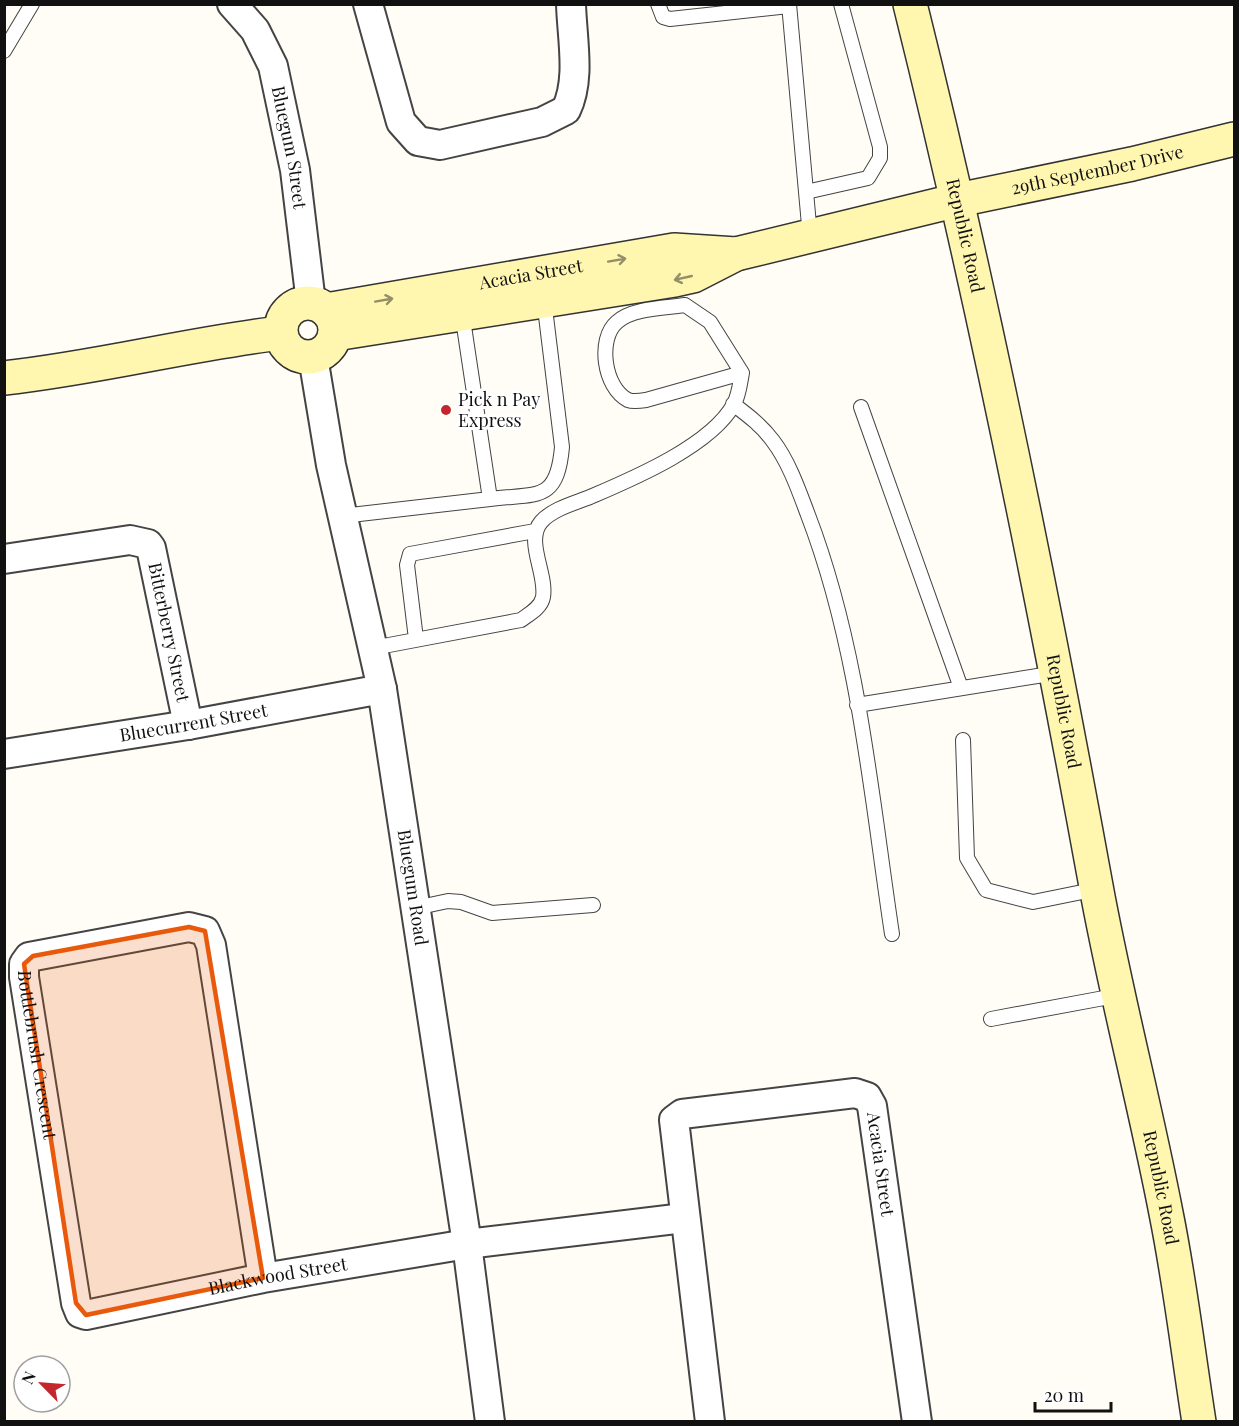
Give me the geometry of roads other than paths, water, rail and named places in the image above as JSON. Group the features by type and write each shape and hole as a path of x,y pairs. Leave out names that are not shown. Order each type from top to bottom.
{"street":[{"name":"Bluegum Street","path":"232,4 255,30 273,66 324,316"},
{"path":"368,4 401,122 418,141 440,145 542,122 567,110 572,97 574,79 571,4"},
{"name":"Republic Road","path":"910,4 958,200 1058,672 1097,889 1167,1217 1199,1422"},
{"name":"29th September Drive","path":"958,200 1132,164 1234,139"},
{"name":"Acacia Street","path":"324,316 462,313 684,278 736,254 958,200"},
{"name":"Acacia Street","path":"324,316 674,250 706,250 736,254"},
{"path":"295,306 324,316 328,349 313,357 296,355 289,350 280,333 283,319 295,306"},
{"path":"4,378 66,372 238,338 280,333"},
{"name":"Bluegum Road","path":"313,357 342,516 382,689 467,1244 490,1422"},
{"name":"Bitterberry Street","path":"4,559 130,540 148,543 151,548 188,725"},
{"name":"Bluecurrent Street","path":"4,754 188,725 382,689"},
{"name":"Bottlebrush Crescent","path":"91,1316 80,1312 76,1303 24,977 26,960 33,956 189,927 205,931 211,945 263,1278"},
{"name":"Acacia Street","path":"710,1422 673,1125 677,1115 850,1093 867,1097 872,1106 917,1422"},
{"path":"467,1244 684,1218"},
{"name":"Blackwood Street","path":"91,1316 263,1278 467,1244"}],"lane":[{"path":"4,51 32,4"},
{"path":"658,4 663,17 670,19 789,5 810,236"},
{"path":"806,192 868,178 880,158 880,147 841,4"},
{"path":"342,516 544,492 554,485 560,471 562,447 544,300"},
{"path":"372,648 521,620 536,609 543,598 535,531 542,520 558,510 637,477 677,454 712,430 734,404 742,373 710,322 697,310 685,305 630,315 617,322 608,336 604,350 611,379 620,395 631,401 646,400 742,373"},
{"path":"462,313 490,499"},
{"path":"734,404 759,423 775,444 798,489 833,590 857,705 892,934"},
{"path":"861,407 961,688"},
{"path":"416,639 407,565 410,554 535,531"},
{"path":"857,705 1058,672"},
{"path":"963,740 967,858 986,890 1033,902 1097,889"},
{"path":"415,908 448,901 461,902 492,913 593,905"},
{"path":"991,1019 1120,995"}],"place":[{"name":"Pick n Pay Express","path":"446,410"}]}
